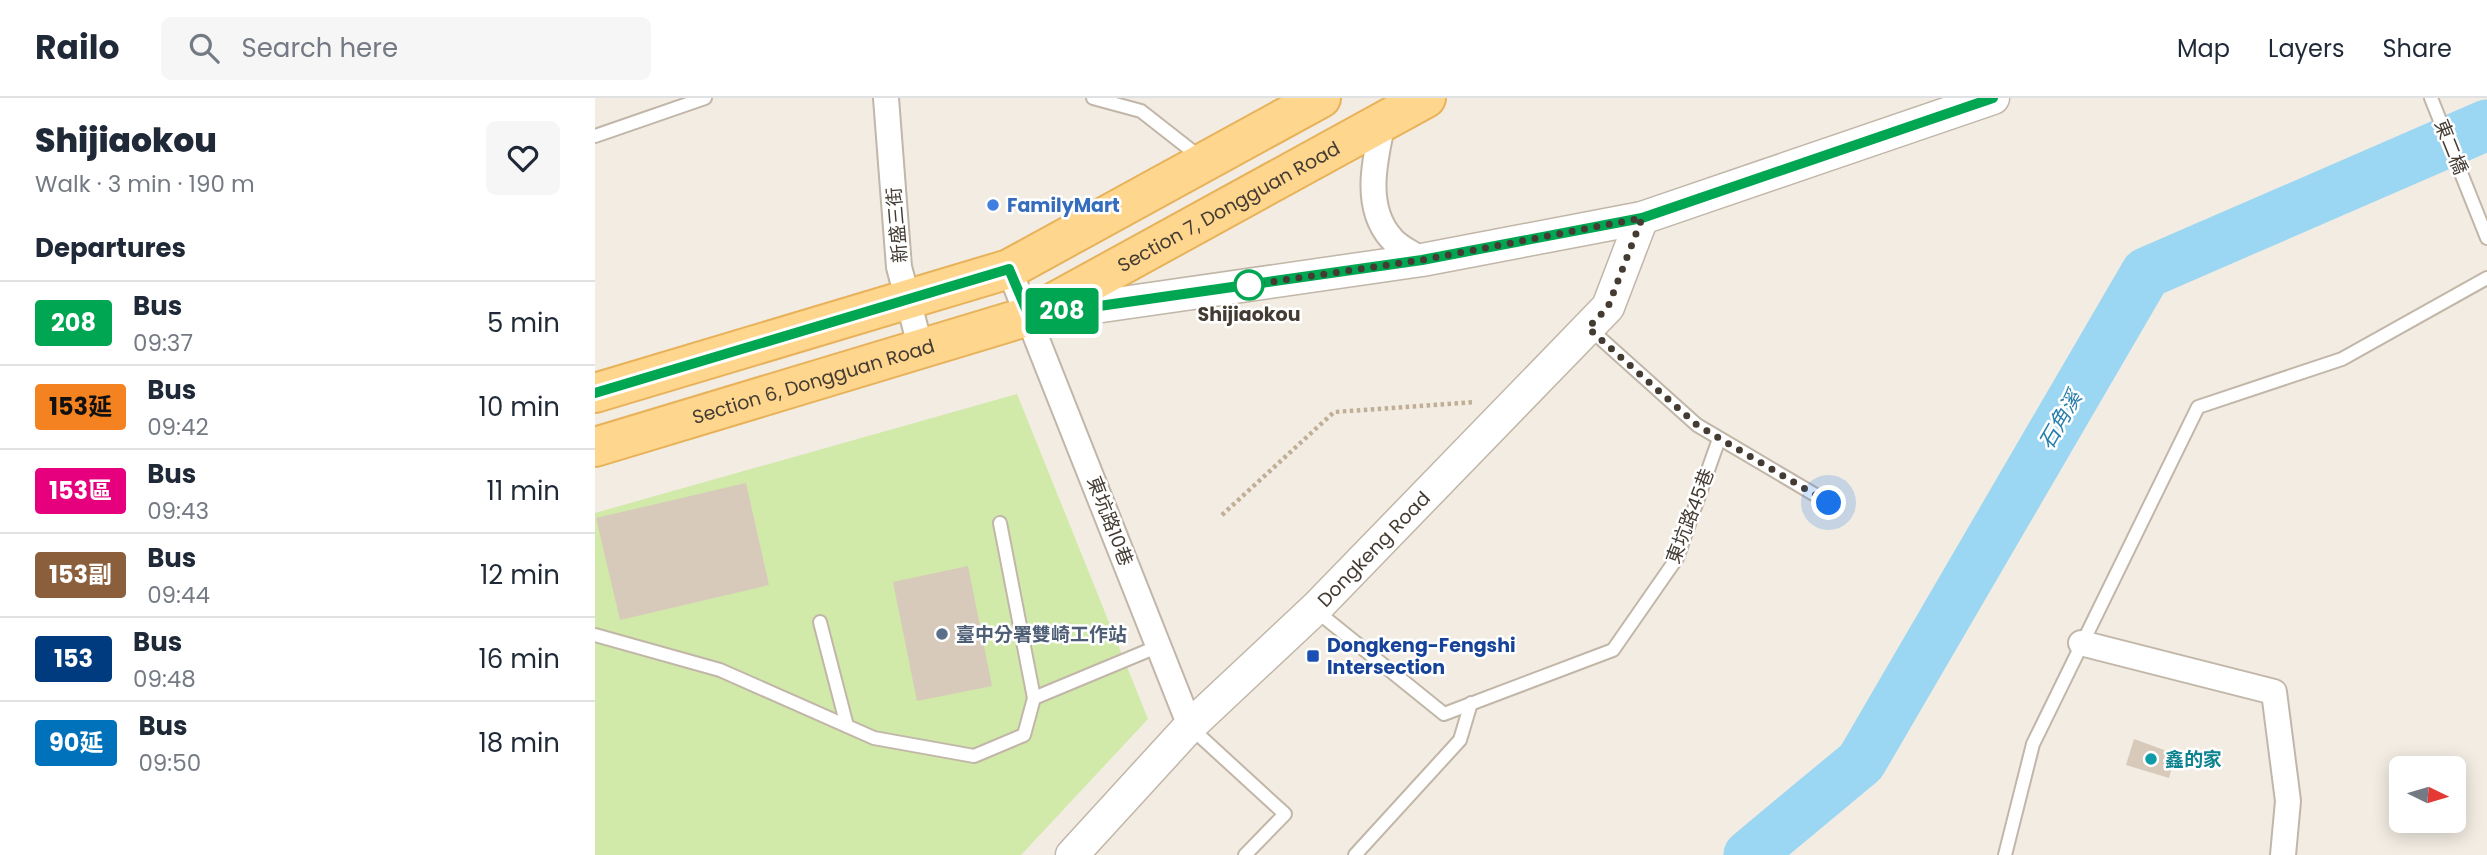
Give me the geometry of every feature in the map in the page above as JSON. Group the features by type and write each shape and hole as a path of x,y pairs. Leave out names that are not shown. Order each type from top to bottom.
{"main road":[{"path":"595,393 1009,269 1321,98"},
{"name":"Section 7, Dongguan Road","path":"1029,316 1426,98"},
{"name":"Section 6, Dongguan Road","path":"595,447 1029,316"}],"street":[{"name":"新盛三街","path":"886,98 899,267 921,349"},
{"path":"1029,316 1422,260 1642,218 1993,98"},
{"path":"1383,122 1374,162 1374,203 1390,238 1422,260"},
{"name":"Dongkeng Road","path":"1072,855 1190,726 1314,609 1608,307 1642,218"},
{"name":"東坑路10巷","path":"1009,269 1190,726"},
{"path":"2081,642 2274,692 2288,801 2283,855"}],"lane":[{"path":"595,136 705,98"},
{"path":"1093,98 1141,111 1205,161"},
{"name":"東二橋","path":"2431,98 2487,237"},
{"path":"2005,855 2033,744 2197,407 2342,359 2487,278"},
{"path":"1588,328 1697,425 1829,503"},
{"name":"東坑路45巷","path":"1314,609 1444,714 1613,650 1677,558 1719,439"},
{"path":"595,635 720,670 874,738 974,756 1024,735 1034,698 1000,523"},
{"path":"820,622 846,726"},
{"path":"1034,698 1159,646"},
{"path":"1356,855 1460,740 1471,703"},
{"path":"1190,726 1285,814 1245,855"}],"path":[{"path":"1222,515 1334,412 1520,397"}],"green space":[{"path":"1017,394 1148,719 1021,855 595,855 595,513"}],"building":[{"path":"746,483 769,585 620,620 596,518"},
{"name":"臺中分署雙崎工作站","path":"968,566 992,686 917,701 893,582"},
{"name":"鑫的家","path":"2134,739 2175,754 2169,778 2126,765"}],"waterway":[{"name":"石角溪","path":"1749,855 1861,762 2146,273 2487,125"}],"bus line":[{"name":"208","path":"595,393 850,314 1009,269 1029,316 1422,260 1642,218 1993,98"}],"place":[{"name":"FamilyMart","path":"993,205"},
{"name":"Shijiaokou","path":"1249,285"},
{"name":"臺中分署雙崎工作站","path":"942,634"},
{"name":"Dongkeng-Fengshi Intersection","path":"1313,656"},
{"name":"鑫的家","path":"2151,759"}],"route":[{"path":"1249,285 1422,260 1642,218 1608,307 1588,328 1697,425 1829,503"}]}
